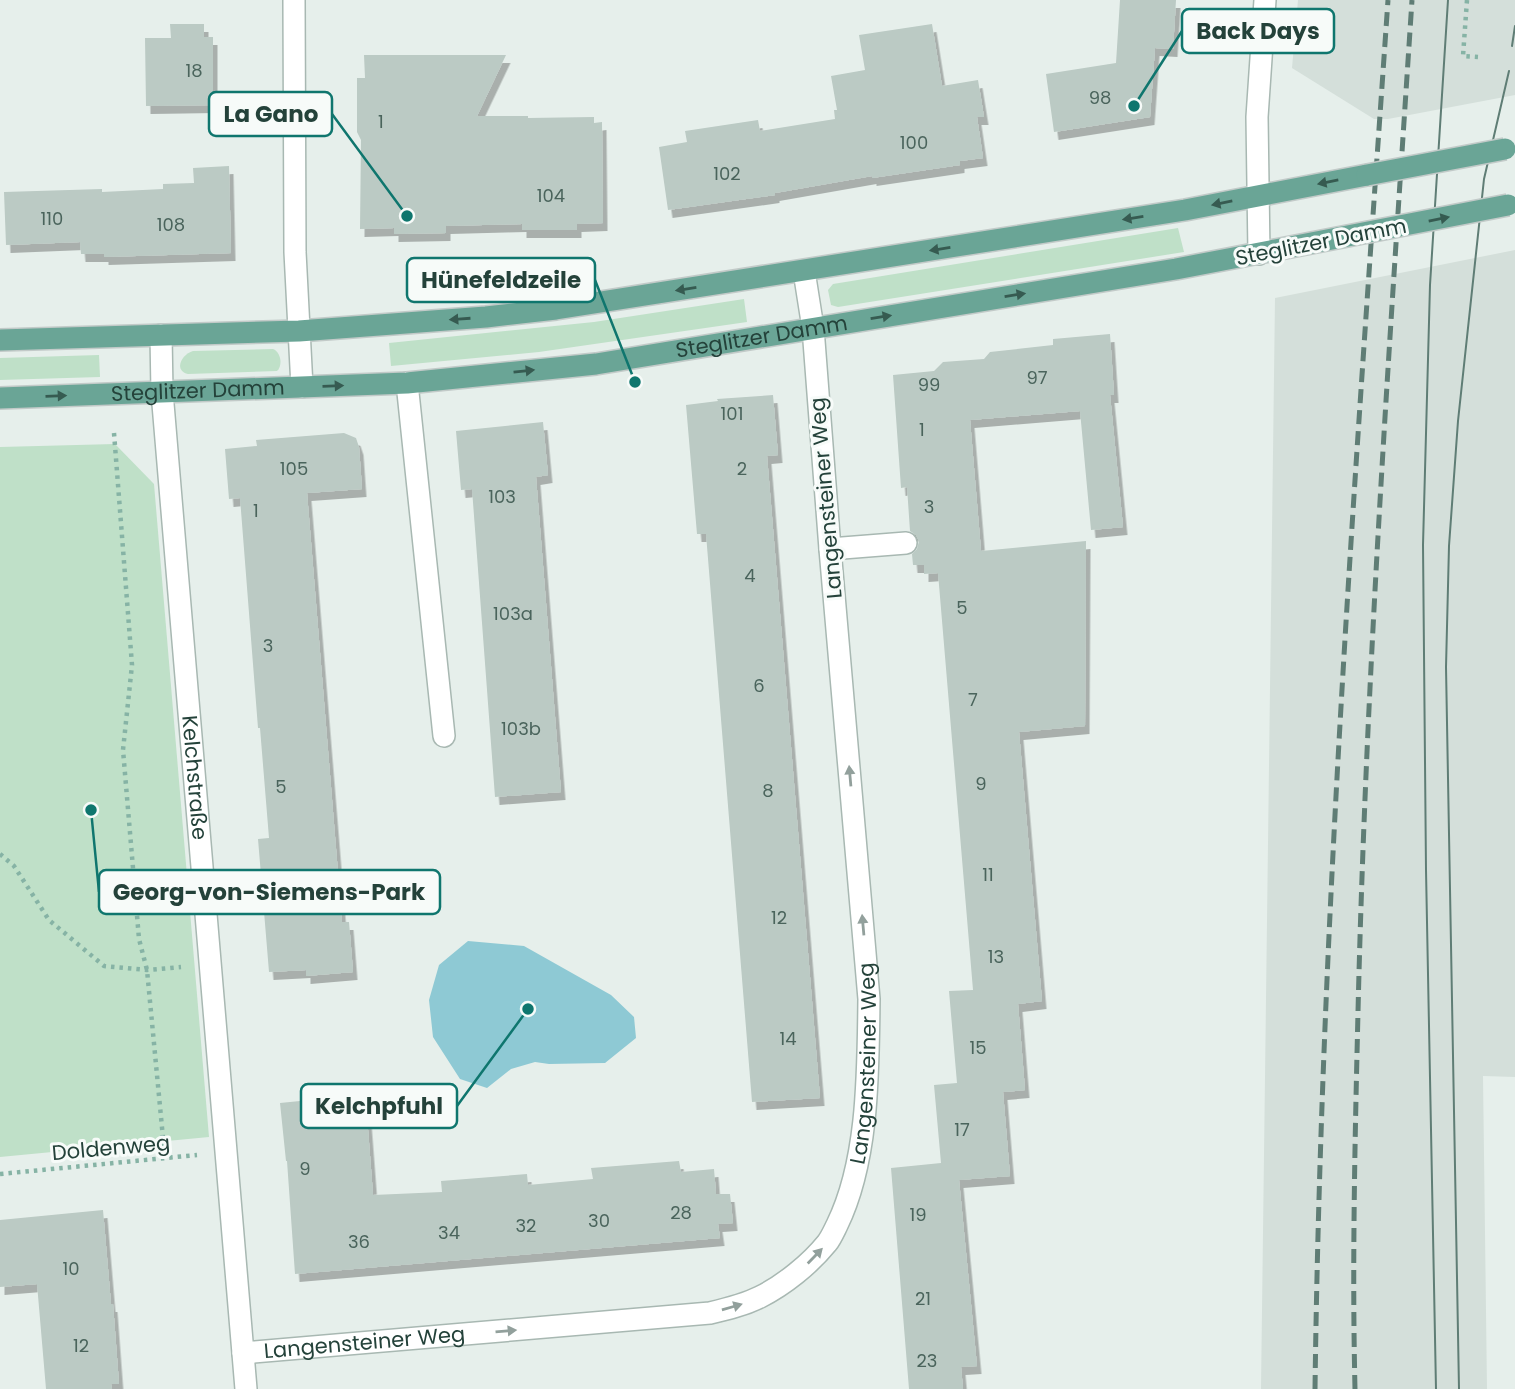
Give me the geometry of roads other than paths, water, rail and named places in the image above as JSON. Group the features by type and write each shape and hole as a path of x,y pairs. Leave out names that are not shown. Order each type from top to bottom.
{"main road":[{"path":"0,340 299,331 544,310 1185,210 1510,148"},
{"name":"Steglitzer Damm","path":"0,398 407,383 596,364 1176,270 1512,205"}],"street":[{"path":"294,0 295,252 302,387"},
{"path":"1265,0 1257,117 1258,196 1267,252"},
{"name":"Langensteiner Weg","path":"243,1353 709,1313 761,1297 803,1268 828,1242 852,1187 860,1148 868,1066 869,999 813,328 804,271"},
{"name":"Kelchstraße","path":"161,335 162,392 246,1389"},
{"path":"407,383 444,736"},
{"path":"830,549 906,543"}],"water":[{"path":"468,941 524,946 611,995 634,1017 636,1038 605,1063 535,1062 511,1069 487,1088 460,1079 433,1037 429,1000 439,965"}],"tram line":[{"path":"1436,1389 1423,545 1430,285 1448,0"},
{"path":"1512,46 1515,26"},
{"path":"1459,1389 1446,667 1449,546 1458,421 1484,179 1509,71"}],"railway":[{"path":"1315,1389 1324,1041 1332,867 1352,520 1388,0"},
{"path":"1355,1389 1355,1153 1367,759 1412,0"}],"place":[{"name":"Back Days","path":"1134,106"},
{"name":"La Gano","path":"407,216"},
{"name":"Hünefeldzeile","path":"635,382"},
{"name":"Georg-von-Siemens-Park","path":"91,810"},
{"name":"Kelchpfuhl","path":"528,1009"}]}
